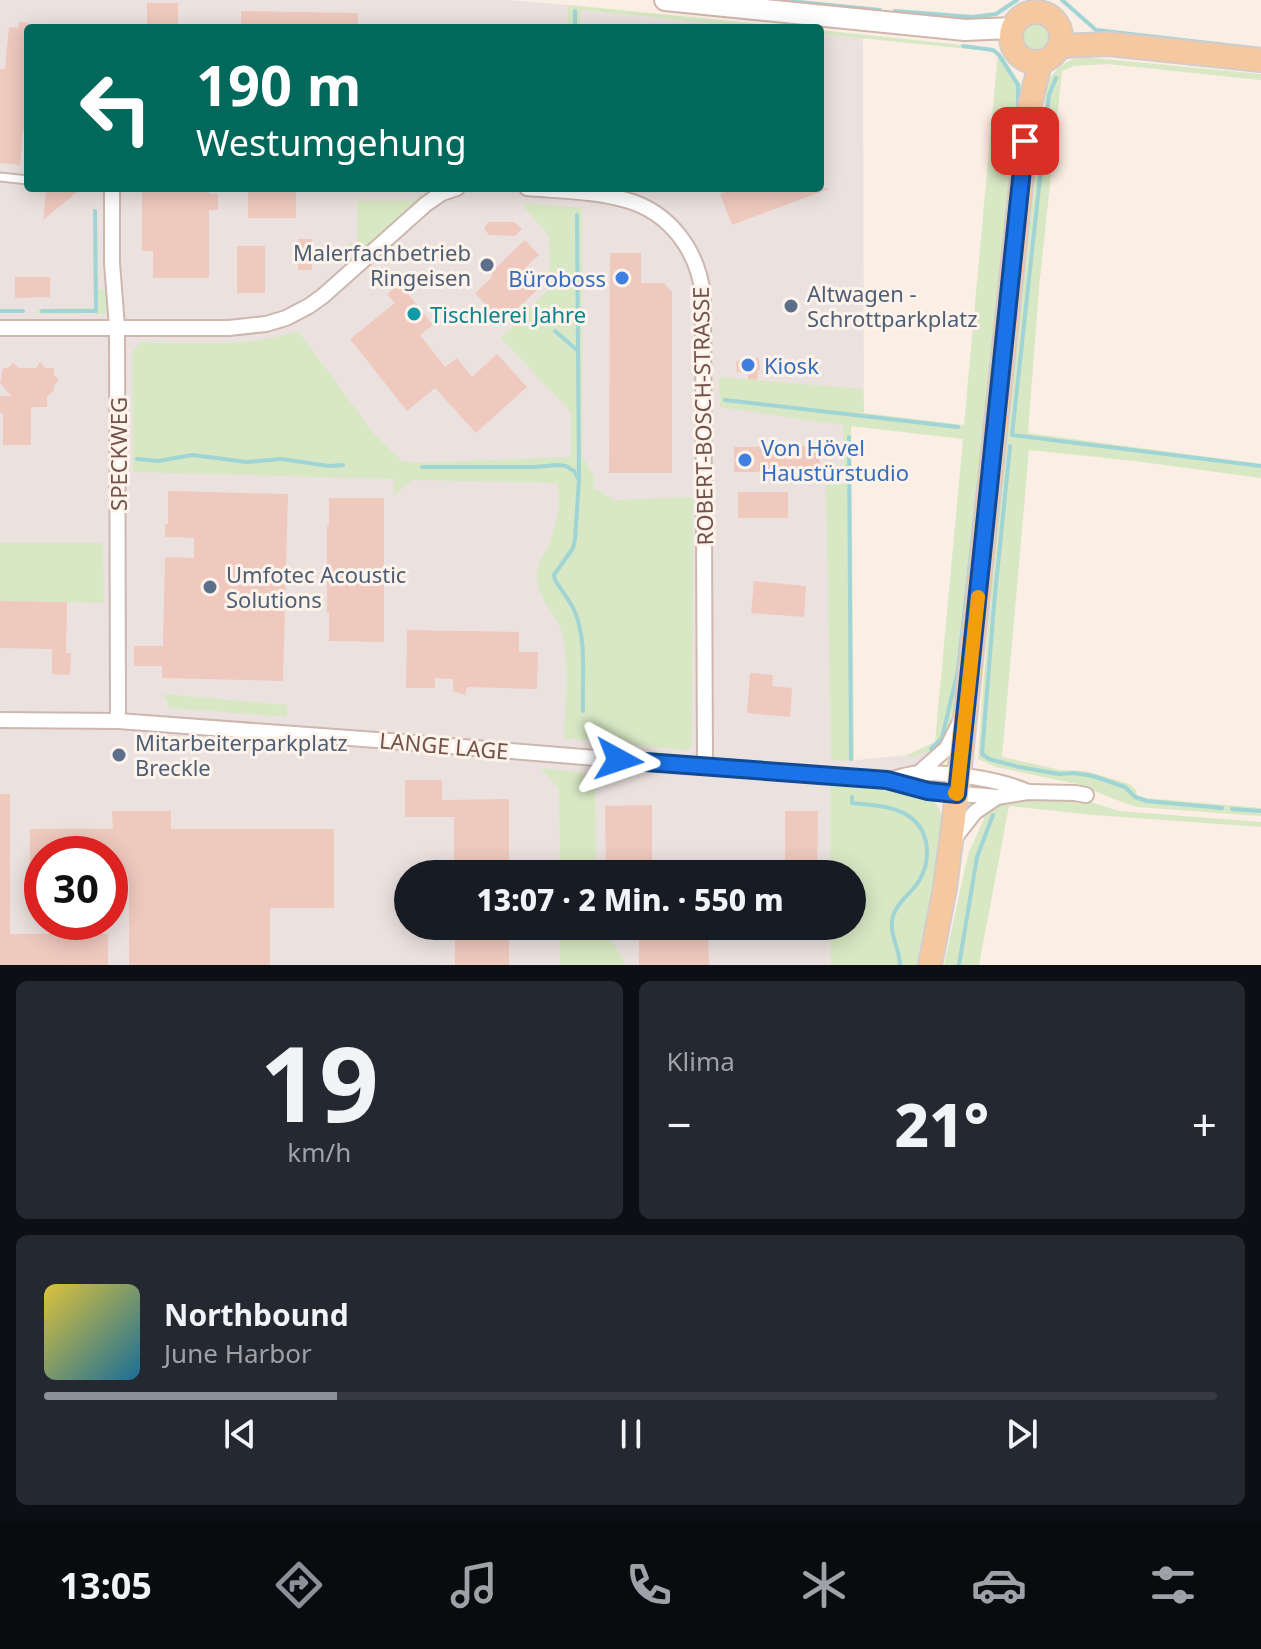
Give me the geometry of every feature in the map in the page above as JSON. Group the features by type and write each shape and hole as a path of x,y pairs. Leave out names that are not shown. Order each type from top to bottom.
{"main road":[{"path":"665,0 1012,35"},
{"path":"1038,12 1055,20 1060,39 1052,57 1033,62 1016,53 1012,35 1023,16 1038,12"},
{"path":"1060,39 1261,60"},
{"path":"930,965 939,924 958,785 1033,62"}],"street":[{"name":"SPECKWEG","path":"112,192 112,263 117,327 118,721"},
{"path":"0,328 229,328 266,324 286,318 323,296 426,204 445,192"},
{"name":"ROBERT-BOSCH-STRASSE","path":"571,192 629,200 660,216 677,232 698,268 703,307 705,767"},
{"path":"920,772 947,748 966,709"},
{"name":"LANGE LAGE","path":"0,720 118,721 390,741 887,780 928,791 958,785"},
{"name":"LANGE LAGE","path":"887,780 920,772 958,785"},
{"path":"958,785 971,777 1013,785 1028,792"},
{"path":"958,785 997,797"},
{"path":"950,844 975,812 997,797 1028,792 1086,795"}],"lane":[{"path":"0,177 24,180"}],"shaded area":[{"path":"0,0 507,0 719,24 24,24 24,192 824,192 824,34 863,38 864,427 843,425 847,761 934,754 929,797 942,815 921,965 0,965"}],"green space":[{"path":"568,5 760,24 719,24 581,10 580,24 568,24"},
{"path":"1037,22 1048,26 1052,37 1048,48 1037,52 1026,48 1022,37 1026,26"},
{"path":"824,30 991,48 998,52 824,34"},
{"path":"998,52 1022,86 987,428 983,436 986,449 958,699 944,739 934,754 923,753 909,758 907,755 935,742 963,439 851,426 854,761 831,760 826,485 844,484 843,425 720,407 719,377 863,389 864,413 964,425"},
{"path":"1082,57 1261,74 1261,80 1107,64 1074,66 1062,71 1039,288 1028,433 1261,464 1261,478 1029,450 1002,757 1061,770 1086,771 1129,784 1137,795 1145,798 1261,808 1261,816 1137,807 1077,784 996,767 978,759 998,515 1047,84 1061,66"},
{"path":"421,194 421,199 361,253 355,254 348,247 348,243 357,243 357,201 412,201"},
{"path":"524,203 582,208 582,456 594,476 594,490 614,500 693,497 692,730 691,748 687,750 564,738 566,685 562,633 542,598 537,581 539,564 556,522 559,505 557,483 413,480 394,495 394,479 133,472 132,353 140,342 239,342 298,331 375,435 402,461 571,457 571,412 501,338 550,288 549,236 524,207"},
{"path":"93,211 97,211 98,289 108,291 107,311 105,314 96,314 96,310 79,310 79,314 38,314 38,309 95,308"},
{"path":"0,543 103,543 104,603 0,601"},
{"path":"163,694 287,705 287,717 170,708"},
{"path":"541,768 595,774 596,860 560,860 559,789"},
{"path":"830,783 915,794 933,801 939,809 942,825 933,903 921,965 831,965 831,940 866,940 866,860 830,860"},
{"path":"1032,799 1085,800 1119,811 1261,822 1261,827 1009,806 979,965 944,965 969,852 984,819 980,813 994,804"},
{"path":"560,940 611,940 626,965 560,965"}],"building":[{"path":"147,3 178,3 178,24 147,24"},
{"path":"241,11 358,13 358,24 241,24"},
{"path":"19,22 28,23 24,24 24,130 20,165 0,163 0,69 5,69 9,27 18,28"},
{"path":"47,192 77,192 43,220"},
{"path":"142,192 218,194 218,210 209,210 209,278 153,278 153,251 142,251"},
{"path":"248,192 296,192 296,218 248,218"},
{"path":"725,192 821,192 732,225 720,194"},
{"path":"488,222 514,222 522,229 515,236 489,235 484,229"},
{"path":"298,239 312,239 312,270 298,270"},
{"path":"525,240 539,255 526,267 543,285 502,322 475,293 493,276 490,273"},
{"path":"237,246 265,246 265,293 237,293"},
{"path":"610,253 641,253 641,283 664,283 672,292 672,473 609,473"},
{"path":"15,277 50,277 50,297 15,298"},
{"path":"400,284 433,325 420,335 445,367 457,358 472,377 497,354 527,387 476,433 435,388 407,411 350,339 395,303 387,294"},
{"name":"Kiosk","path":"759,358 757,380 748,379 748,371 737,372 736,361"},
{"path":"40,362 45,368 54,368 54,375 59,380 47,397 47,407 31,407 31,445 3,445 0,396 11,396 0,383 3,368 13,363 19,368 36,368"},
{"path":"820,446 820,471 734,472 734,447"},
{"path":"168,491 288,494 283,681 162,678 162,666 134,666 134,646 163,646 165,557 194,558 194,538 165,537"},
{"path":"738,492 788,492 788,518 738,518"},
{"path":"329,498 384,498 384,642 329,641"},
{"path":"754,581 806,586 804,617 751,613"},
{"path":"0,601 67,602 66,653 71,653 70,675 52,674 52,649 0,648"},
{"path":"407,630 519,632 519,652 538,652 537,689 467,687 465,695 453,691 453,679 435,678 435,688 406,688"},
{"path":"750,673 773,675 772,686 792,688 790,717 747,713"},
{"path":"405,780 442,780 442,800 509,799 509,860 454,860 454,817 405,817"},
{"path":"0,794 10,794 10,934 24,934 24,940 108,940 108,965 0,965"},
{"path":"652,805 652,860 606,860 605,806"},
{"path":"112,811 171,811 171,829 334,829 334,908 270,908 270,965 129,965 128,836 30,836 30,829 113,829"},
{"path":"785,811 818,811 817,860 785,860"},
{"path":"455,940 509,940 509,965 455,965"},
{"path":"639,940 708,940 709,965 639,965"}],"waterway":[{"path":"779,0 880,10"},
{"path":"895,11 973,17 996,14 1017,0"},
{"path":"1062,0 1096,30 1261,49"},
{"path":"575,11 575,24"},
{"path":"963,46 993,50 999,55 1018,85 1018,112"},
{"path":"1056,78 1049,95 1012,435 1261,466"},
{"path":"42,311 96,311 95,211"},
{"path":"577,215 579,480 573,548 554,575 579,623 583,648 583,711"},
{"path":"0,311 23,311"},
{"path":"555,331 578,351"},
{"path":"725,400 958,427"},
{"path":"849,437 851,759"},
{"path":"931,749 942,738 958,670 983,445"},
{"path":"1010,446 982,754 1019,767 1093,776 1125,787 1135,797 1147,801 1222,808"},
{"path":"137,459 158,461 192,455 247,462 281,459 343,465"},
{"path":"422,467 558,465 574,471 578,478"},
{"path":"852,797 852,803 887,807 907,815 915,821 924,836 927,854 923,872 893,916 892,929 900,965"},
{"path":"1232,809 1261,811"},
{"path":"959,965 977,857 993,815"}],"slow traffic":[{"path":"955,793 978,597"}],"place":[{"name":"Malerfachbetrieb Ringeisen","path":"487,265"},
{"name":"Büroboss","path":"622,278"},
{"name":"Altwagen - Schrottparkplatz","path":"791,306"},
{"name":"Tischlerei Jahre","path":"414,314"},
{"name":"Kiosk","path":"748,365"},
{"name":"Von Hövel Haustürstudio","path":"745,460"},
{"name":"Umfotec Acoustic Solutions","path":"210,587"},
{"name":"Mitarbeiterparkplatz Breckle","path":"119,755"}],"route":[{"path":"619,760 887,780 928,791 957,794 1025,141"}]}
